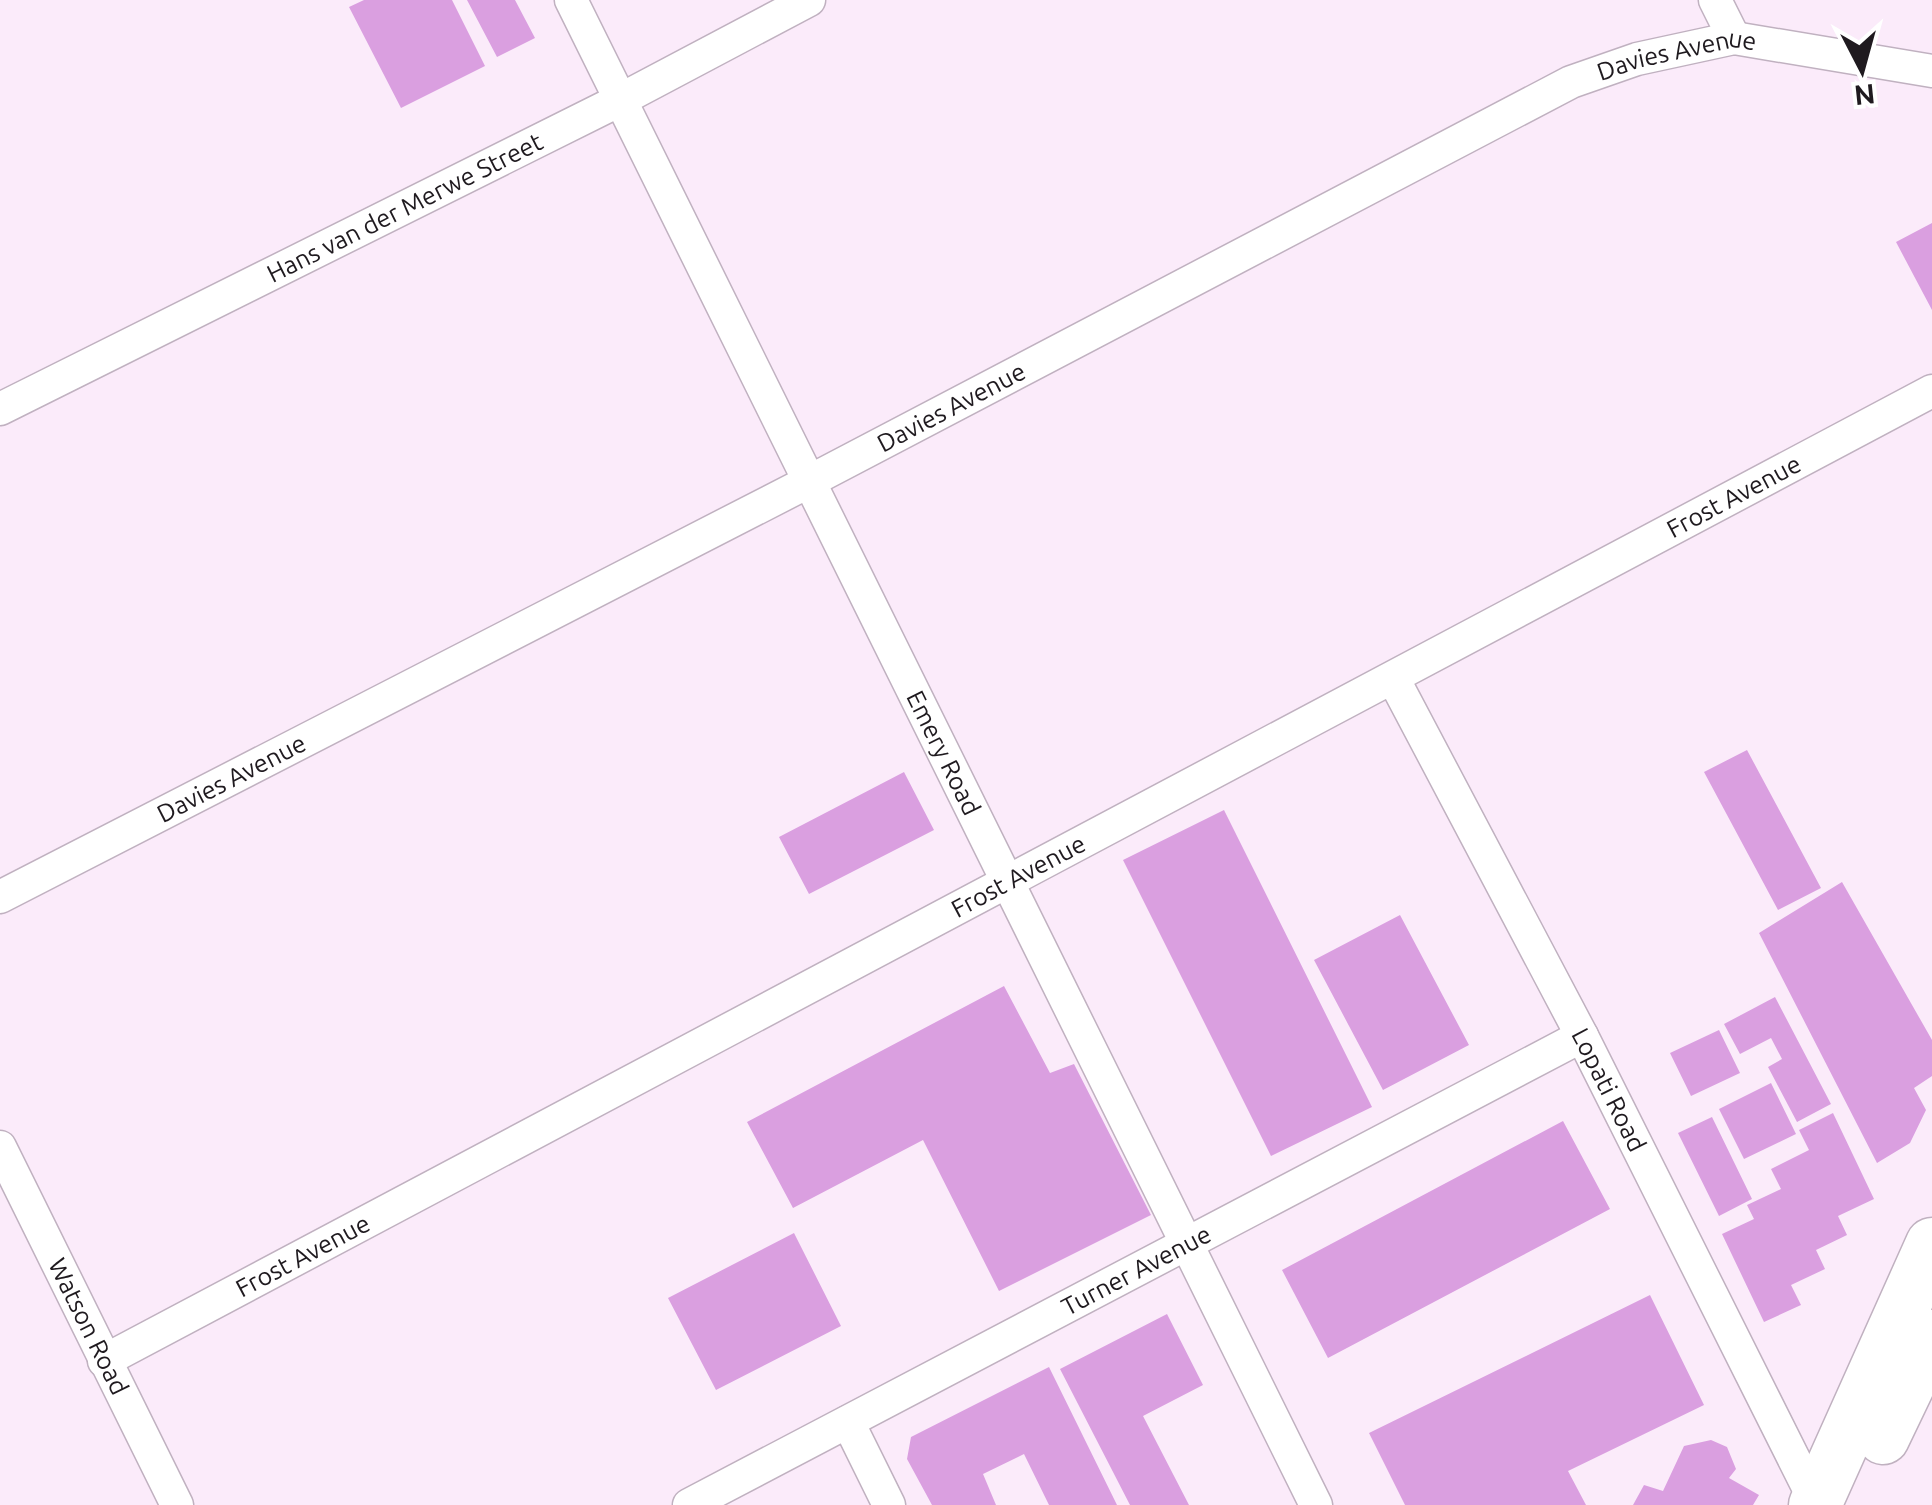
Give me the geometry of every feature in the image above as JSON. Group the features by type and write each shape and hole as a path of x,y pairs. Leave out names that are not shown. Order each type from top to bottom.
{"main road":[{"path":"1825,1504 1932,1244"},
{"path":"1825,1504 1932,1336"}],"street":[{"name":"Emery Road","path":"571,0 1316,1505"},
{"name":"Hans van der Merwe Street","path":"0,410 620,100 809,0"},
{"path":"1715,0 1734,38"},
{"name":"Davies Avenue","path":"0,897 810,481 1571,82 1638,59 1734,38 1932,71"},
{"name":"Frost Avenue","path":"104,1361 1932,391"},
{"name":"Lopati Road","path":"1394,678 1825,1504"},
{"name":"Turner Avenue","path":"689,1505 1582,1036"},
{"name":"Watson Road","path":"0,1147 178,1505"},
{"path":"848,1422 889,1505"}],"building":[{"path":"364,0 452,0 485,66 401,108 349,7"},
{"path":"467,0 515,0 535,38 497,57"},
{"path":"1932,223 1932,310 1896,242"},
{"path":"1747,750 1821,888 1778,910 1704,772"},
{"path":"904,772 934,830 809,894 779,837"},
{"path":"1224,810 1372,1107 1271,1156 1123,860"},
{"path":"1842,882 1932,1040 1932,1076 1914,1088 1926,1110 1910,1143 1877,1163 1759,933"},
{"path":"1400,915 1469,1045 1383,1090 1314,960"},
{"path":"1004,986 1050,1073 1074,1064 1151,1215 999,1291 923,1140 793,1208 747,1122"},
{"path":"1775,997 1831,1104 1797,1122 1768,1067 1782,1059 1771,1038 1740,1054 1724,1024"},
{"path":"1719,1030 1740,1073 1691,1096 1670,1053"},
{"path":"1771,1083 1796,1134 1744,1159 1719,1109"},
{"path":"1833,1113 1874,1199 1838,1216 1847,1235 1816,1250 1825,1269 1791,1285 1801,1305 1764,1322 1722,1234 1754,1219 1747,1205 1781,1189 1771,1169 1809,1150 1799,1130"},
{"path":"1712,1117 1752,1199 1719,1216 1678,1133"},
{"path":"1563,1121 1610,1209 1328,1358 1282,1270"},
{"path":"794,1233 841,1326 716,1390 668,1298"},
{"path":"1650,1295 1704,1405 1568,1471 1586,1505 1405,1505 1369,1433"},
{"path":"1167,1314 1203,1385 1143,1416 1189,1505 1130,1505 1060,1369"},
{"path":"1049,1367 1117,1505 1049,1505 1024,1454 983,1474 996,1505 932,1505 907,1459 911,1437"},
{"path":"1711,1440 1727,1447 1736,1469 1729,1478 1759,1495 1753,1505 1633,1505 1644,1485 1663,1491 1684,1446"}]}
